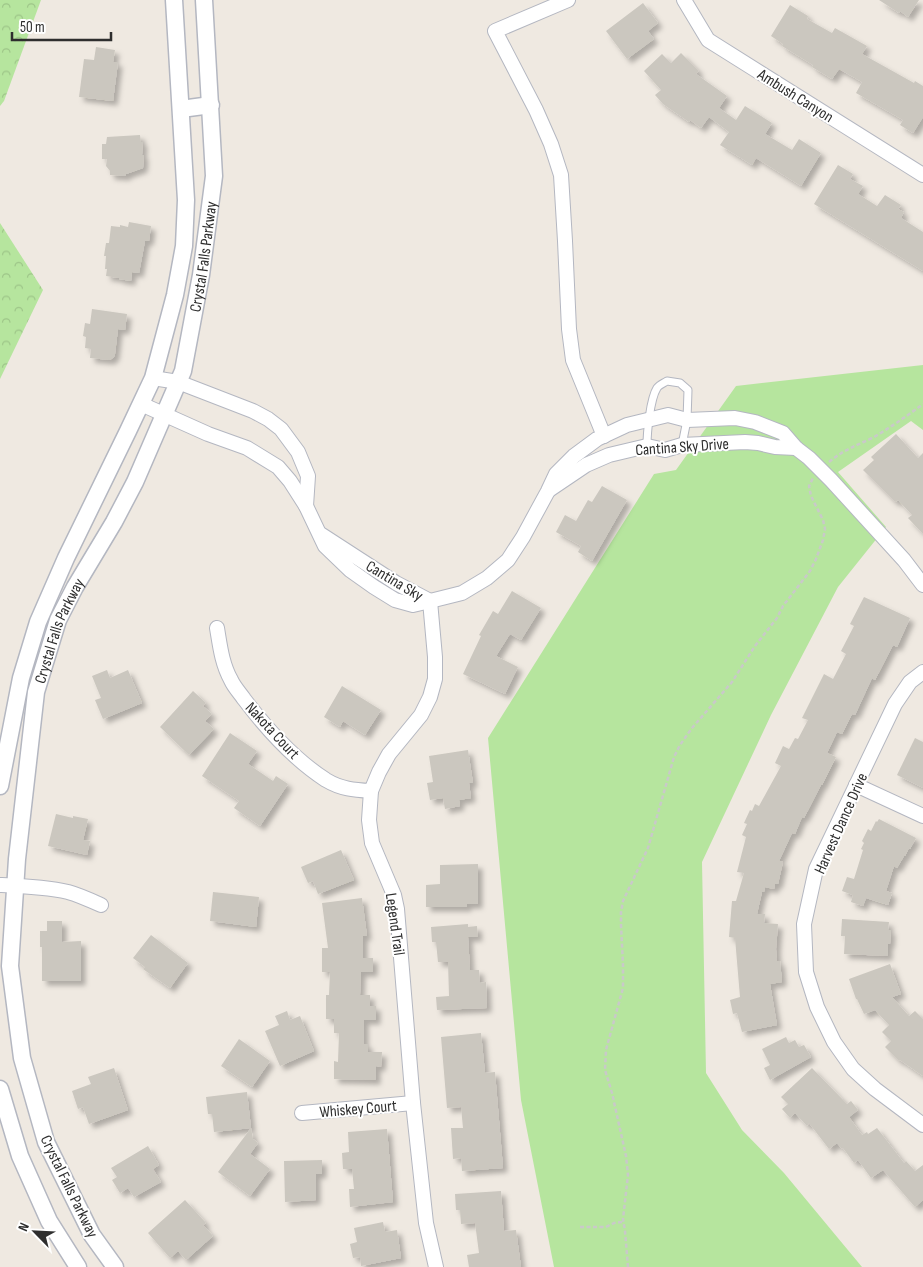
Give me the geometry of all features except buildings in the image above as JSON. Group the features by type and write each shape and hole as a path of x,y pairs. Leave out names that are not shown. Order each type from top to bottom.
{"street":[{"name":"Crystal Falls Parkway","path":"0,786 21,678 38,622 66,558 152,378 175,295 184,246 186,200 174,0"},
{"name":"Crystal Falls Parkway","path":"115,1267 92,1235 46,1142 22,1058 10,966 8,885 17,860 36,692 58,620 135,482 183,371 201,274 214,176 204,0"},
{"path":"568,0 494,31 536,110 551,144 561,175 566,241 569,330 573,360 604,436"},
{"name":"Ambush Canyon","path":"684,0 708,40 923,175"},
{"path":"181,109 211,105"},
{"name":"Cantina Sky","path":"152,378 178,382 253,411 281,429 298,452 308,476 306,506"},
{"name":"Cantina Sky","path":"141,404 208,434 247,448 278,467 290,481 306,506 317,532 396,583 430,601"},
{"name":"Cantina Sky Drive","path":"430,601 462,592 486,578 508,560 523,537 556,474 574,456 597,438 627,425 668,415 687,420 735,418 756,422 783,433 796,448 809,458 904,560 923,585"},
{"name":"Cantina Sky Drive","path":"548,491 586,465 609,455 647,446 665,450 682,445 745,442 796,448"},
{"name":"Legend Trail","path":"430,601 435,657 435,679 430,697 421,715 389,754 379,772 370,791 369,820 372,844 394,895 397,909 413,1103 426,1223 436,1267"},
{"name":"Nakota Court","path":"217,628 222,661 231,680 252,708 282,742 306,764 328,780 350,790 370,791"},
{"name":"Harvest Dance Drive","path":"923,672 910,682 895,704 816,869 804,924 806,972 817,1007 834,1042 853,1069 875,1089 923,1125"},
{"path":"856,785 923,816"},
{"path":"8,885 67,892 101,904"},
{"name":"Crystal Falls Parkway","path":"0,1089 20,1156 49,1221 78,1267"},
{"name":"Whiskey Court","path":"302,1113 413,1103"}],"lane":[{"path":"647,446 647,433 653,399 658,387 667,381 680,382 688,390 687,420 682,445"}],"path":[{"path":"628,1267 623,1222 628,1175 626,1156 605,1070 606,1050 623,988 621,912 624,901 648,848 674,757 680,745 692,728 732,682 755,646 777,618 783,606 810,571 816,559 825,529 823,520 811,496 809,486 813,476 840,453 876,436 923,404"},
{"path":"580,1227 606,1227 614,1223 623,1222"}],"green space":[{"path":"0,0 41,0 4,101 0,106"},
{"path":"0,223 43,290 0,379"},
{"path":"923,365 923,430 911,421 838,472 886,527 838,587 771,715 702,862 706,1073 742,1130 784,1173 862,1267 554,1267 521,1100 488,738 654,474 676,470 736,386"}]}
